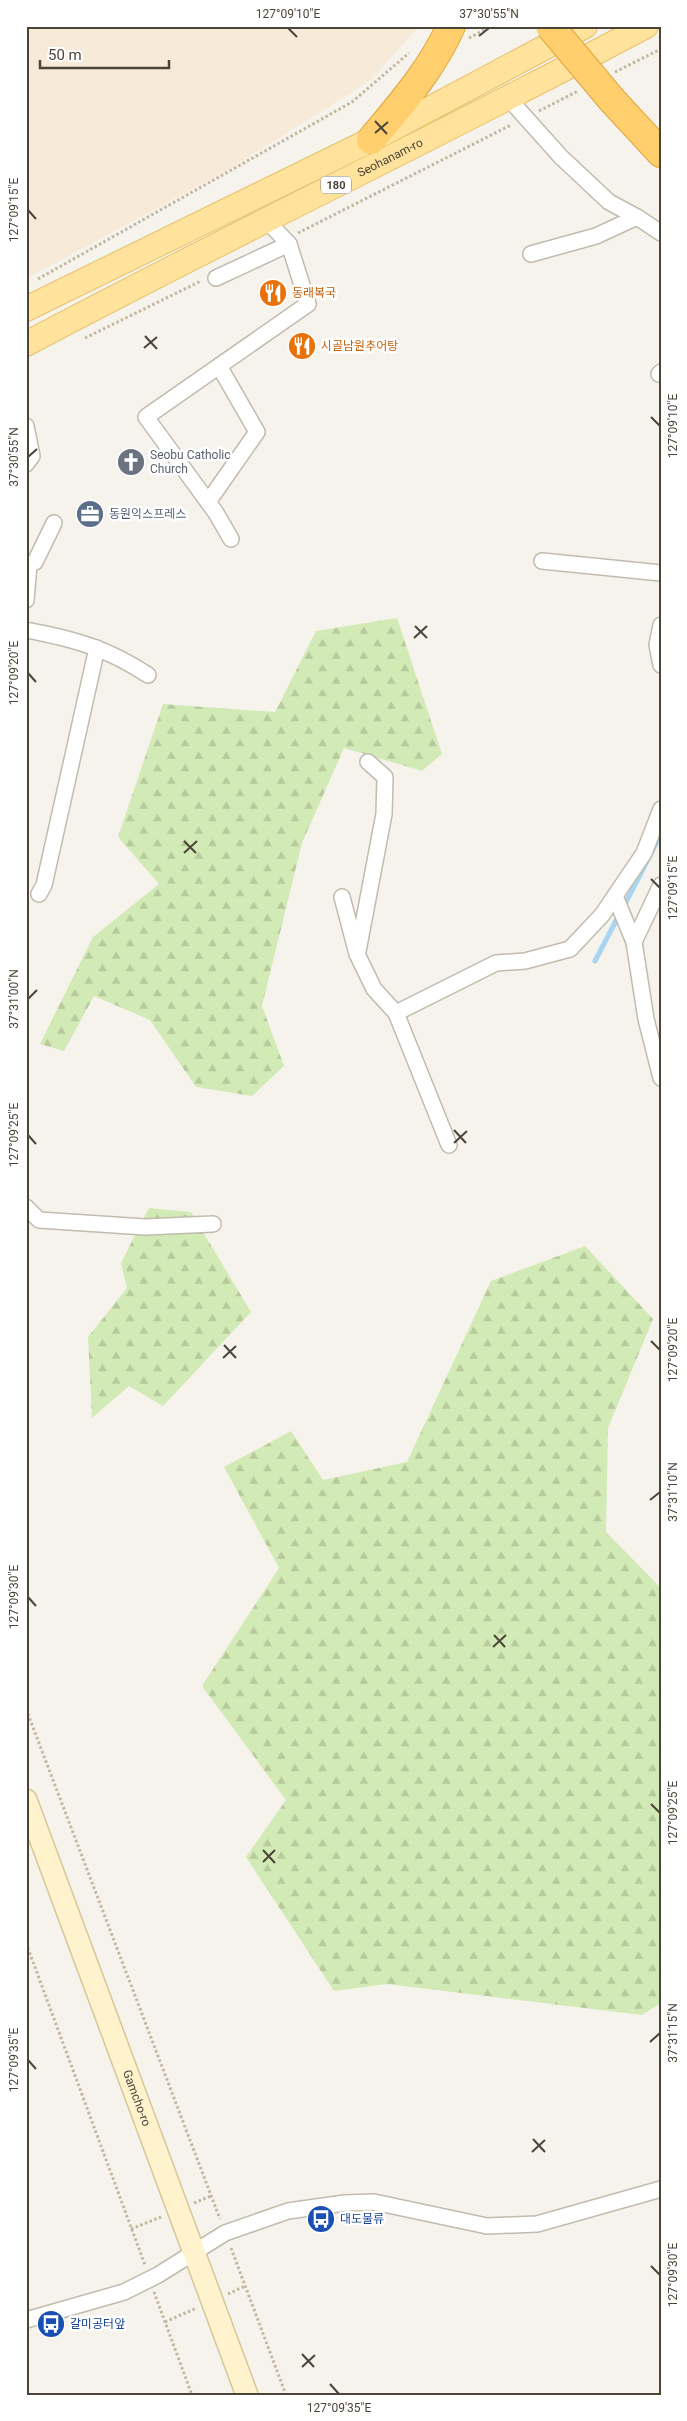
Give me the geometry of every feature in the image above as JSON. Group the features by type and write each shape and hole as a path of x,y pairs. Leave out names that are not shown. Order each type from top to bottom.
{"highway":[{"path":"550,26 661,134"},
{"path":"571,26 661,153"},
{"path":"371,140 412,92 447,34"}],"main road":[{"name":"Seohanam-ro","path":"26,309 371,140 585,26"},
{"name":"Seohanam-ro","path":"26,344 168,268 508,99 646,26"},
{"name":"Gamcho-ro","path":"28,1808 247,2395"}],"street":[{"path":"508,99 561,157 609,202 637,216 661,234"},
{"path":"531,254 596,236 637,216"},
{"path":"232,539 208,502 146,417 308,304 287,242 266,220"},
{"path":"210,279 287,242"},
{"path":"208,502 257,432 219,366"},
{"path":"26,426 32,456 26,464"},
{"path":"26,600 27,565 35,562 54,523"},
{"path":"542,561 661,573"},
{"path":"661,624 657,645 661,665"},
{"path":"26,630 70,638 120,657 148,675"},
{"path":"39,894 44,885 97,648"},
{"path":"357,954 384,814 385,777 368,762"},
{"path":"396,1014 421,999 496,963 525,961 570,949 616,898 644,853 661,809"},
{"path":"631,935 661,885"},
{"path":"342,897 357,954 374,989 396,1014 449,1145"},
{"path":"616,898 631,935 646,1019 661,1078"},
{"path":"26,1207 39,1220 145,1227 213,1224"},
{"path":"26,2320 124,2292 150,2279 225,2233 288,2211 345,2203 374,2202 487,2226 537,2224 661,2189"}],"path":[{"path":"447,34 463,42 492,26"},
{"path":"615,90 661,49"},
{"path":"34,280 352,102 412,50"},
{"path":"287,242 410,175 585,88"},
{"path":"80,340 210,279"},
{"path":"26,1709 286,2395"},
{"path":"26,1943 192,2395"}],"shaded area":[{"path":"26,26 419,26 371,80 231,168 26,279"}],"green space":[{"path":"397,618 442,754 422,771 344,748 302,843 262,1006 284,1066 252,1096 196,1087 150,1020 94,996 64,1051 40,1044 93,937 159,884 118,837 163,704 275,712 316,631"},
{"path":"149,1208 191,1212 251,1312 163,1406 129,1386 92,1418 88,1337 127,1288 121,1263"},
{"path":"585,1246 653,1319 608,1428 606,1532 661,1588 661,2003 642,2015 387,1984 334,1991 246,1857 286,1800 202,1686 279,1568 224,1467 291,1431 323,1480 407,1462 491,1281"}],"waterway":[{"path":"623,908 661,834"},
{"path":"595,961 619,915"}],"place":[{"name":"동래복국","path":"273,293"},
{"name":"시골남원추어탕","path":"302,346"},
{"name":"Seobu Catholic Church","path":"131,462"},
{"name":"동원익스프레스","path":"90,514"},
{"name":"대도물류","path":"321,2219"},
{"name":"갈미공터앞","path":"51,2324"}]}
